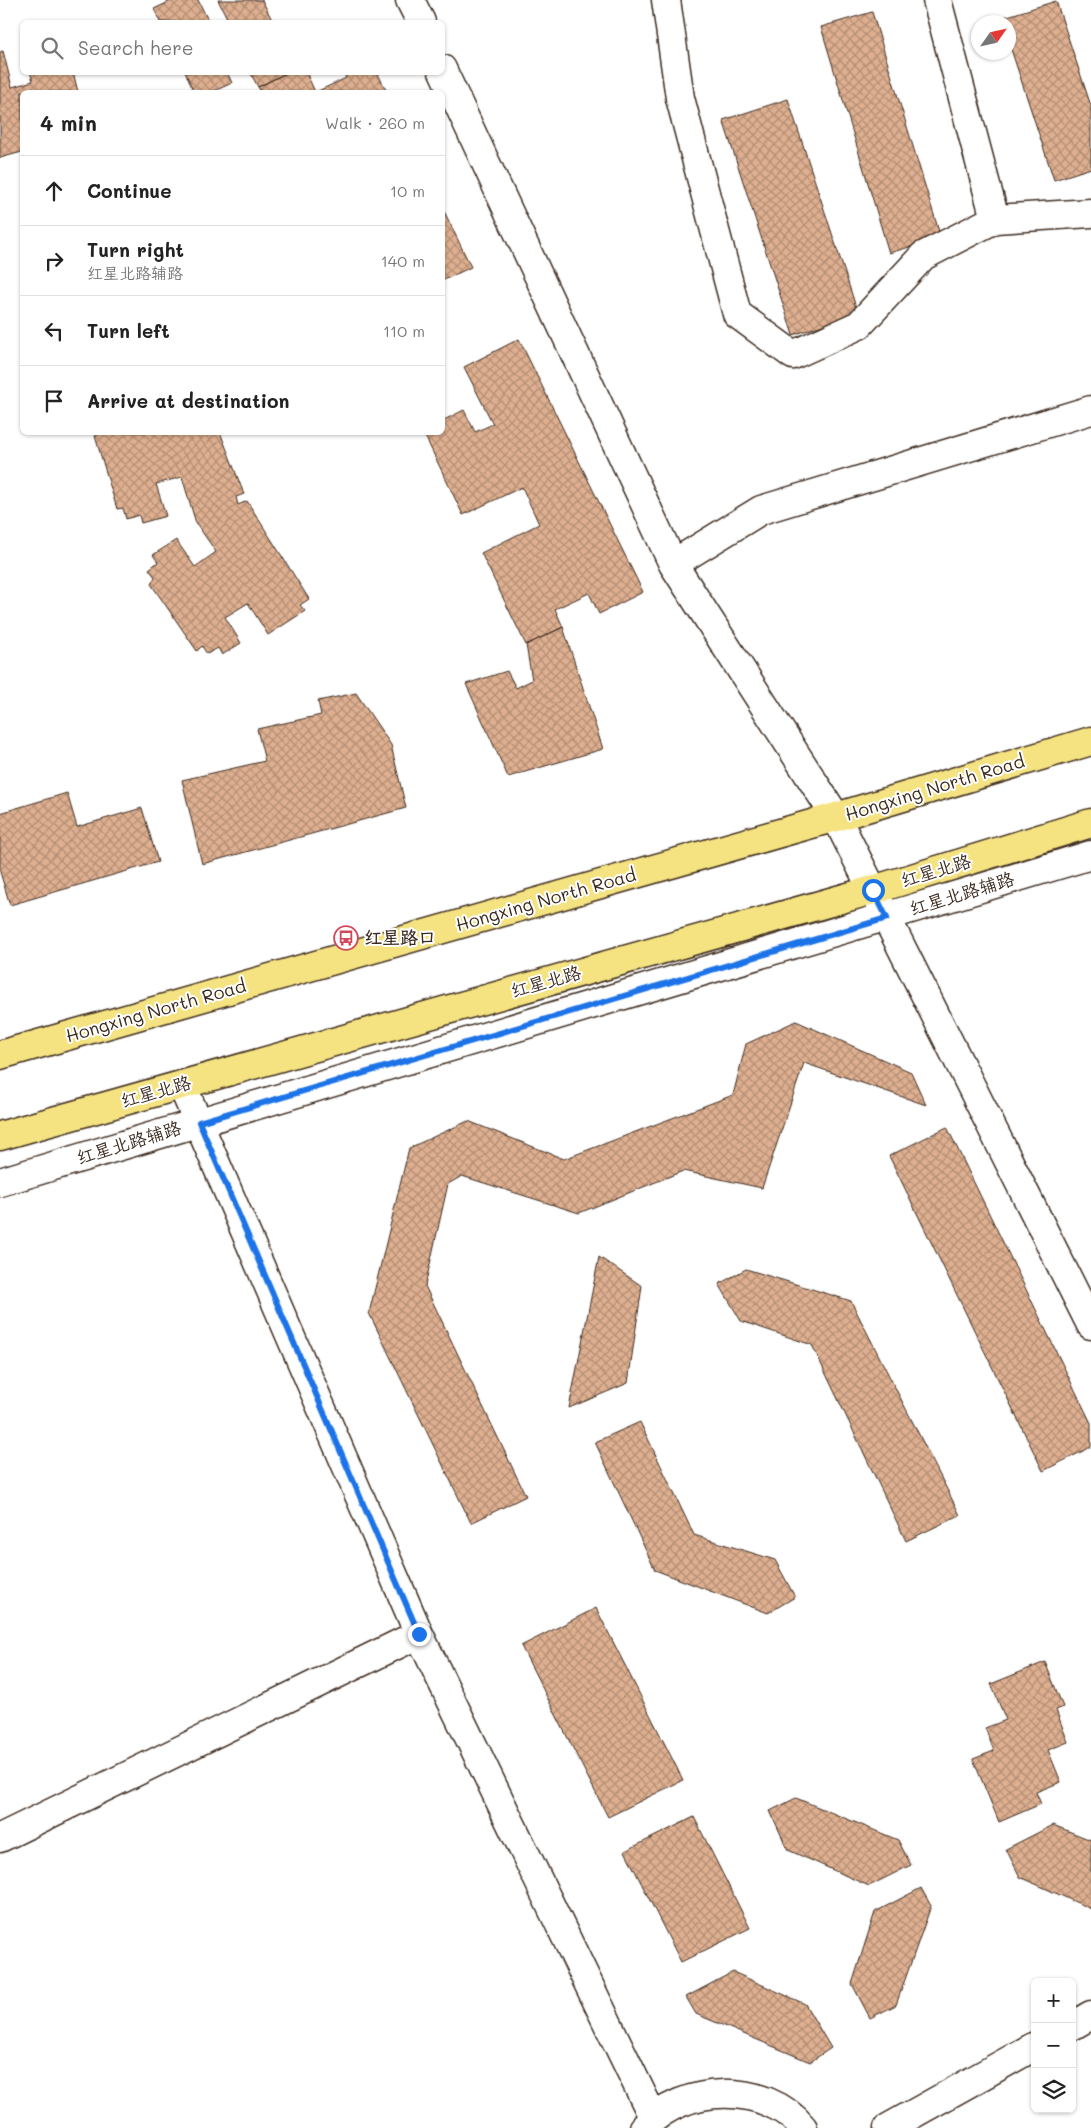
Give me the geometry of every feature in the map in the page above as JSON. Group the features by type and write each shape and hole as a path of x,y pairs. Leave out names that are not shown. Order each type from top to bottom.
{"main road":[{"name":"Hongxing North Road","path":"0,1055 836,817 1091,741"},
{"name":"红星北路","path":"0,1136 873,890 1091,823"}],"street":[{"path":"410,0 420,20"},
{"path":"666,0 680,98 737,314 793,355 860,325 923,256 995,219 1091,213"},
{"path":"937,0 995,219"},
{"path":"444,75 673,564 836,817 1091,1325"},
{"path":"673,564 760,510 1091,410"},
{"name":"红星北路辅路","path":"0,1182 887,918 1091,855"},
{"path":"182,1085 419,1634 649,2123 688,2099 725,2093 764,2100 797,2120 803,2128"},
{"path":"0,1838 419,1634"},
{"path":"1076,2024 1091,2015"},
{"path":"888,2128 1031,2048"}],"building":[{"path":"173,0 198,0 208,20 159,20 154,9"},
{"path":"218,0 262,0 272,20 222,20 227,18"},
{"path":"1056,1 1091,106 1091,168 1054,180 1015,60 1016,15 1011,15"},
{"path":"872,12 941,238 889,253 821,27"},
{"path":"3,51 12,87 33,81 31,75 74,75 78,90 20,90 20,153 0,158 0,52"},
{"path":"186,75 228,75 232,83 216,90 193,90"},
{"path":"252,75 282,75 258,87"},
{"path":"282,75 307,75 314,90 260,90 258,87"},
{"path":"344,75 378,75 386,90 320,90 346,78"},
{"path":"788,99 858,313 793,335 723,120"},
{"path":"445,213 471,267 445,280"},
{"path":"519,339 643,592 599,614 589,593 555,609 563,627 526,645 481,553 539,524 522,487 463,515 424,435 445,435 445,420 464,410 475,432 493,424 464,367"},
{"path":"221,435 244,494 236,497 238,505 247,501 309,599 300,605 305,611 268,635 248,603 225,617 241,643 222,655 218,648 207,654 202,646 197,651 151,584 155,577 149,569 158,562 153,555 176,540 195,567 216,552 196,523 182,477 156,484 166,516 141,523 139,515 126,519 123,508 117,509 95,436"},
{"path":"563,627 603,749 508,777 466,684 507,671 516,688 532,680 526,645"},
{"path":"356,693 391,745 406,808 202,864 182,780 265,761 257,729 321,715 318,701"},
{"path":"67,793 77,827 142,808 158,862 10,905 0,872 0,813"},
{"path":"796,1021 911,1072 926,1105 804,1063 762,1188 683,1171 579,1213 462,1176 448,1184 425,1286 526,1496 471,1523 369,1313 409,1148 468,1121 564,1159 733,1095 746,1044"},
{"path":"947,1127 1091,1423 1091,1447 1043,1471 889,1156"},
{"path":"599,1257 642,1286 628,1383 569,1408"},
{"path":"746,1269 851,1301 960,1515 906,1541 812,1345 741,1321 719,1284"},
{"path":"640,1422 694,1535 775,1560 795,1597 768,1613 655,1570 595,1442"},
{"path":"596,1608 683,1780 608,1817 521,1646"},
{"path":"1045,1662 1063,1707 1056,1710 1068,1742 1048,1750 1061,1782 1036,1792 1041,1804 999,1822 973,1759 994,1751 985,1728 1006,1720 991,1684"},
{"path":"796,1798 898,1840 911,1865 869,1886 788,1850 770,1811"},
{"path":"694,1817 750,1928 681,1962 625,1851"},
{"path":"1053,1825 1091,1840 1091,1909 1020,1877 1006,1849"},
{"path":"921,1888 931,1906 896,2005 870,2018 852,1984 875,1912"},
{"path":"733,1972 805,2004 831,2048 810,2062 696,2014 686,1997"}],"place":[{"name":"红星路口","path":"346,938"}],"route":[{"path":"419,1634 199,1122 887,918 873,890"}]}
